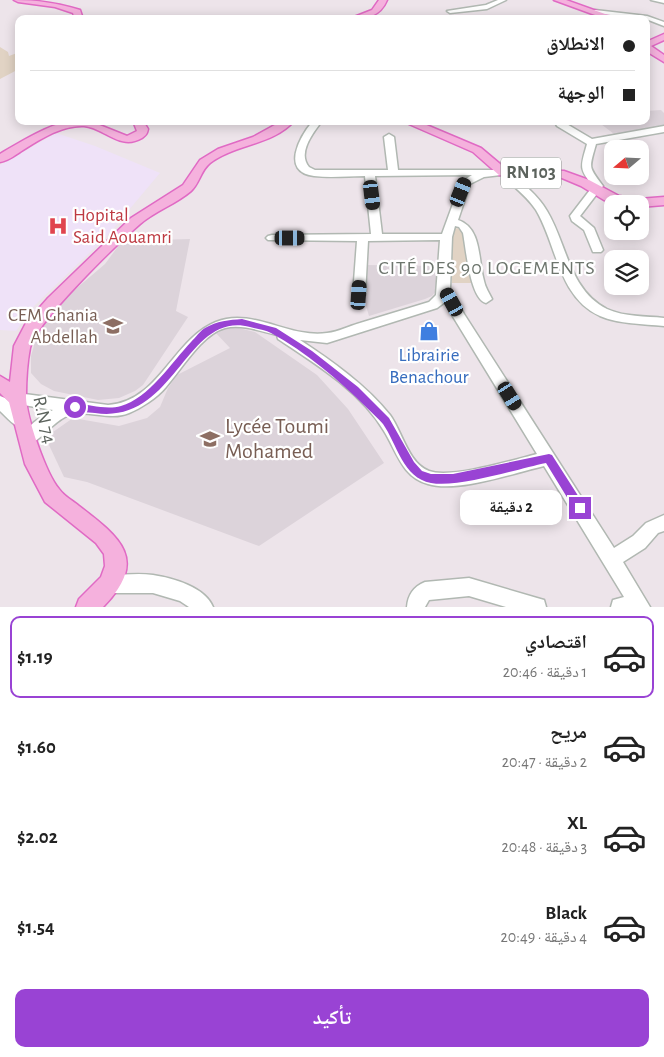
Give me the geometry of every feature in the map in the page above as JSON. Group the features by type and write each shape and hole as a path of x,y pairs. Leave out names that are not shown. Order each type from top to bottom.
{"main road":[{"path":"18,0 69,8 77,12 78,15"},
{"path":"366,15 379,9 383,0"},
{"path":"558,0 604,15"},
{"path":"650,44 664,37"},
{"path":"650,49 664,59"},
{"path":"0,159 54,129 65,125"},
{"path":"97,125 122,139 134,137 142,133 143,129 140,125"},
{"name":"R.N 74","path":"93,605 110,584 116,566 114,551 103,536 52,496 34,464 23,423 8,401 22,346 32,326 53,302 136,221 187,188 196,171 204,162 222,151 256,139 283,125"},
{"name":"RN 103","path":"416,125 477,150 503,172 564,175 608,197 630,202 664,201"},
{"path":"0,382 8,401"}],"street":[{"path":"450,11 487,7 503,0"},
{"path":"655,0 664,1"},
{"path":"595,12 621,15"},
{"path":"650,19 664,24"},
{"path":"315,125 306,138 300,157 300,164 304,170 314,173 503,172 532,198 542,212 575,290 586,303 605,313 664,322"},
{"path":"562,125 592,143"},
{"path":"597,250 589,228 576,219 576,216 598,186 587,173 585,167 592,143 597,140 664,130"},
{"path":"389,137 393,172"},
{"path":"370,172 377,236"},
{"path":"8,401 108,411 122,410 133,405 160,385 179,360 207,331 222,324 242,322 305,337 327,338 433,305 442,297 446,237 466,182 482,174 503,172"},
{"path":"451,221 463,224 469,233 478,284 486,299"},
{"path":"359,295 363,237"},
{"path":"272,238 446,237"},
{"path":"444,289 458,315 640,605 620,607"},
{"path":"273,330 309,353 370,405 386,421 418,474 431,478 453,479 549,458"},
{"path":"27,439 48,418 63,410 75,407"},
{"path":"611,559 638,542 652,528 664,523"},
{"path":"110,584 152,584 185,593 204,607"},
{"path":"416,607 417,600 425,591 469,587 537,607"}],"shaded area":[{"path":"0,47 8,52 9,56 15,54 15,71 0,79"},
{"path":"661,110 664,113 664,127 614,134 602,125 650,125 650,111"},
{"name":"Hopital Said Aouamri","path":"56,133 95,146 160,173 107,236 35,305 16,331 0,330 0,165"},
{"path":"454,228 464,229 474,283 452,283 450,238"},
{"name":"CEM Ghania Abdellah","path":"190,239 176,311 188,317 143,385 119,398 98,400 54,391 41,384 31,373 31,356 37,335 51,314 71,293 105,264 122,241"},
{"path":"366,265 436,266 436,291 432,296 425,299 369,316 363,296"},
{"name":"Lycée Toumi Mohamed","path":"234,327 255,332 317,375 348,409 384,463 259,546 87,482 64,477 49,445 53,432 73,418 119,426 147,418 160,407 168,388 177,375 230,348 214,331"}],"place":[{"name":"Hopital Said Aouamri","path":"58,226"},
{"name":"CEM Ghania Abdellah","path":"113,326"},
{"name":"Librairie Benachour","path":"429,331"},
{"name":"Lycée Toumi Mohamed","path":"210,439"}],"district":[{"name":"CITÉ DES 90 LOGEMENTS","path":"487,268"}],"route":[{"path":"75,407 108,411 122,410 133,405 160,385 179,360 207,331 222,324 242,322 273,330 309,353 354,390 386,421 418,474 431,478 453,479 549,458 580,508"}]}
